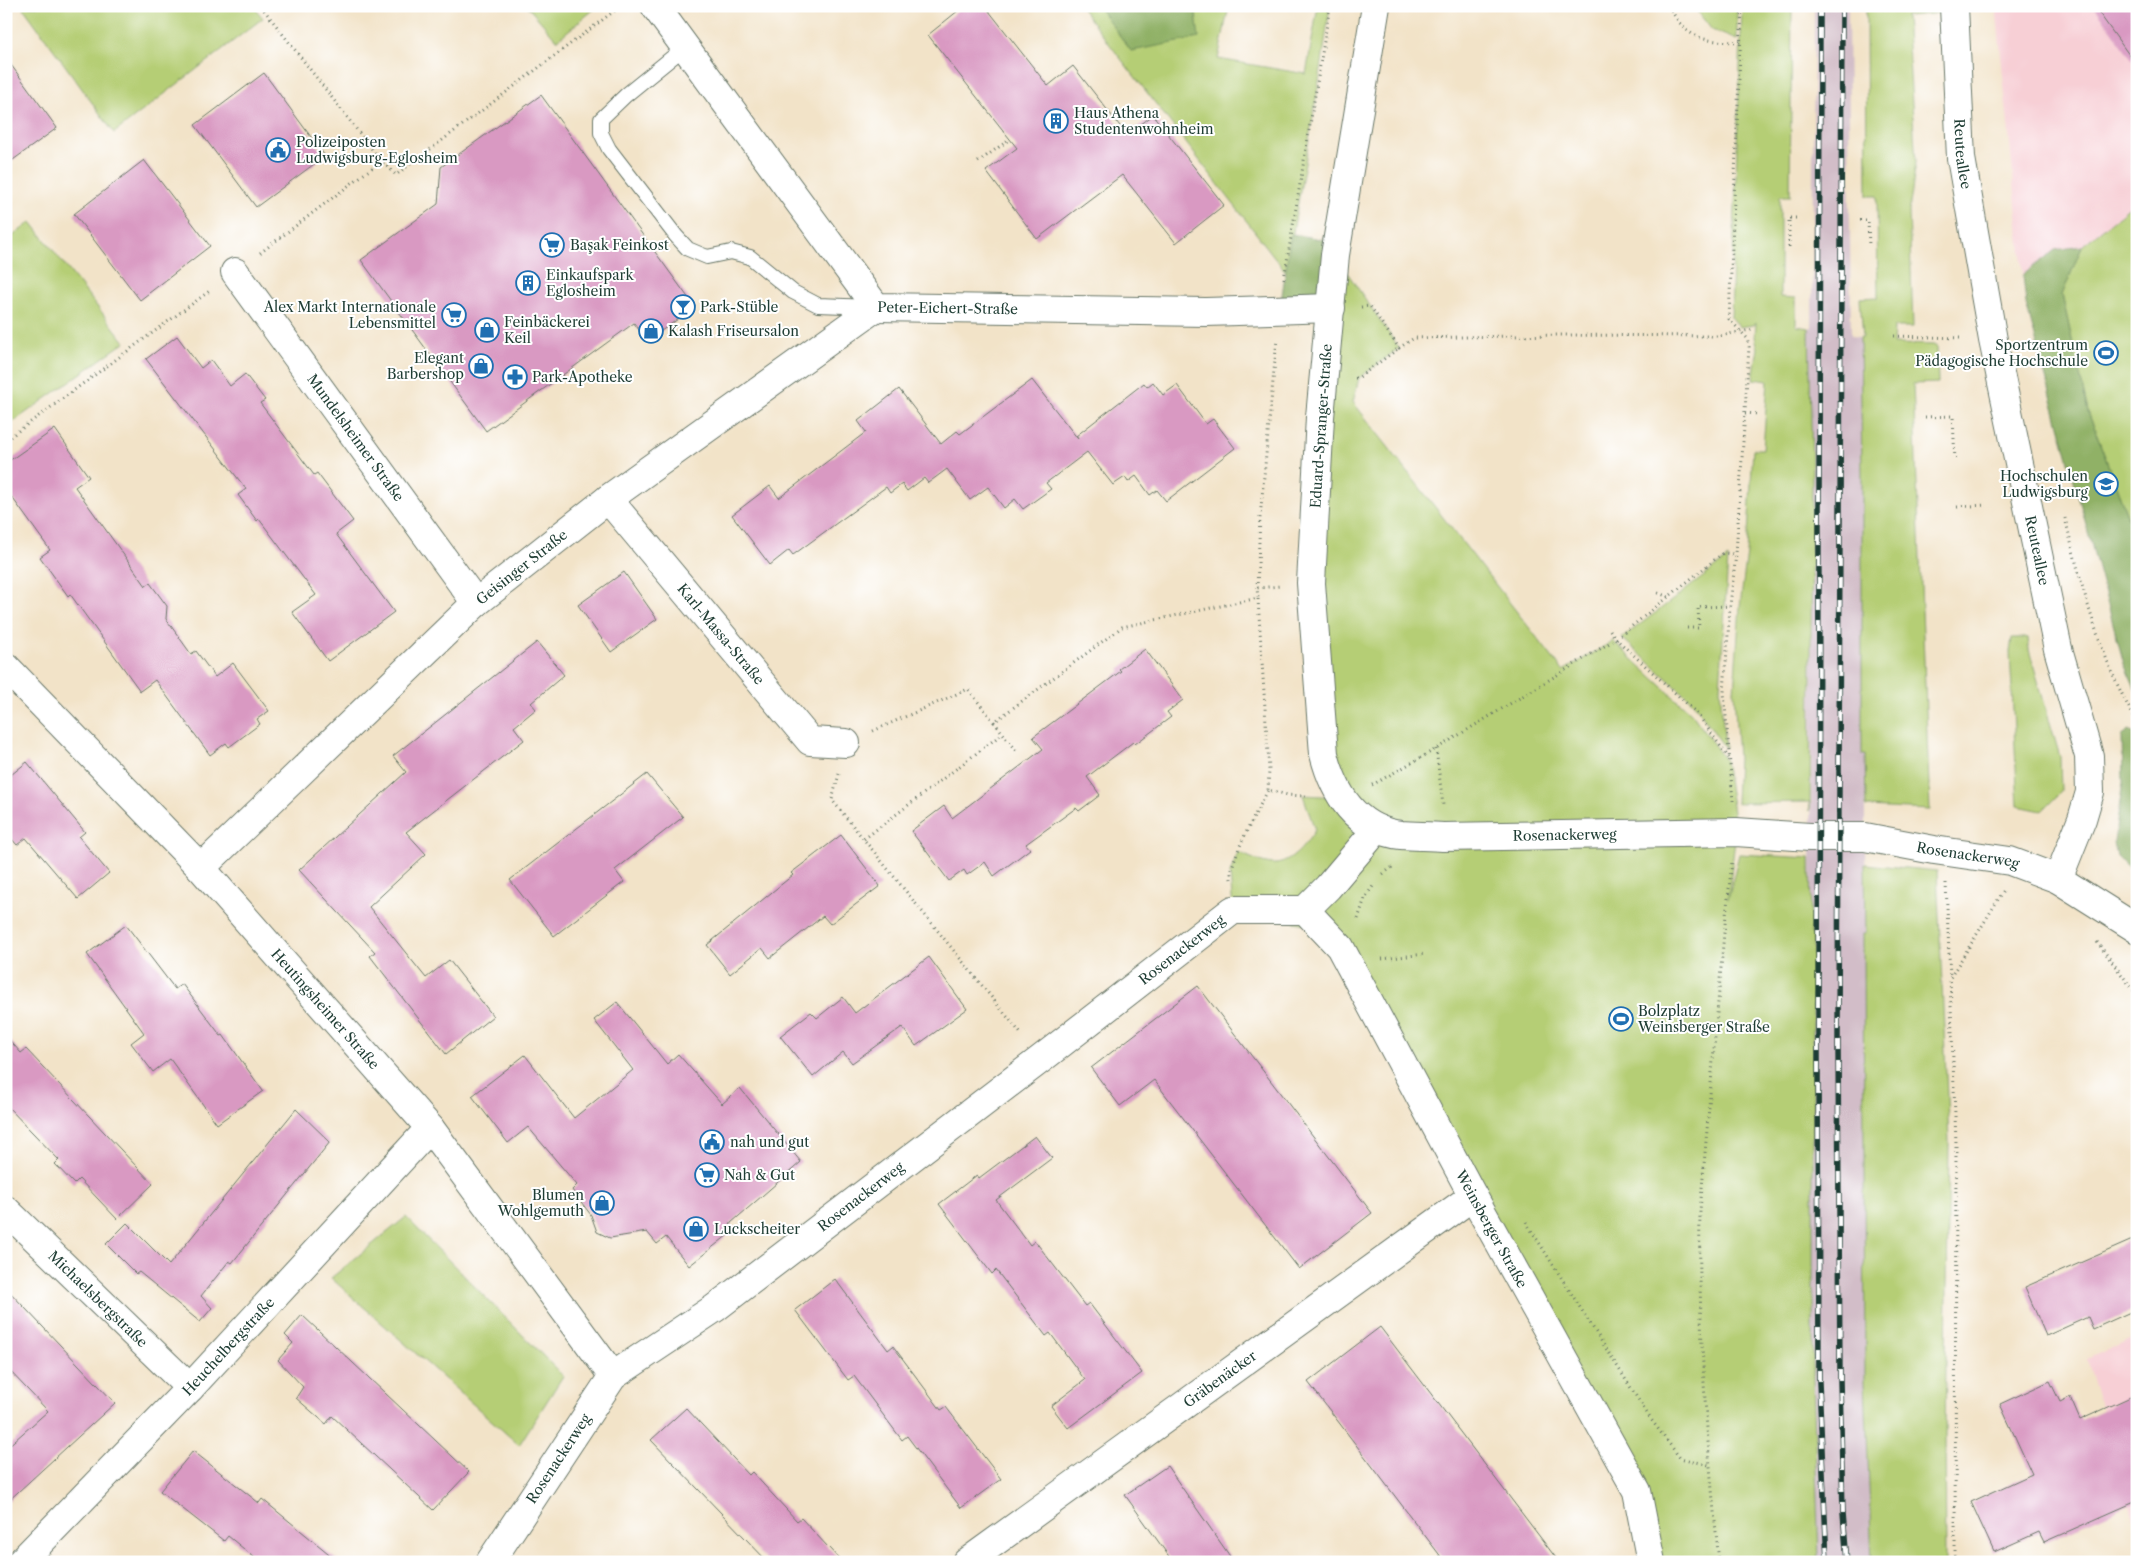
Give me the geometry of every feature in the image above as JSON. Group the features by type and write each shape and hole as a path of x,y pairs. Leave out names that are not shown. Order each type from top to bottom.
{"street":[{"name":"Peter-Eichert-Straße","path":"655,6 876,307 1167,312 1331,308"},
{"name":"Eduard-Spranger-Straße","path":"1376,6 1335,255 1324,377 1311,582 1324,754 1328,769 1340,797 1350,809 1377,829"},
{"name":"Reuteallee","path":"1954,6 1961,158 1993,340 2058,649 2089,756 2090,792 2082,819 2058,878"},
{"name":"Mundelsheimer Straße","path":"235,272 476,603"},
{"name":"Geisinger Straße","path":"201,868 476,603 608,499 876,307"},
{"name":"Karl-Massa-Straße","path":"608,499 810,741 846,743"},
{"name":"Heutingsheimer Straße","path":"6,667 201,868 430,1128 614,1376"},
{"name":"Rosenackerweg","path":"1377,829 1399,835 1443,836 1736,832 1810,837 1865,837 2010,861 2058,878"},
{"path":"1304,910 1328,887 1377,829"},
{"path":"2058,878 2137,929"},
{"name":"Rosenackerweg","path":"490,1562 614,1376 715,1308 1233,910 1304,910"},
{"name":"Weinsberger Straße","path":"1304,910 1340,947 1473,1196 1637,1491 1652,1561"},
{"name":"Heuchelbergstraße","path":"21,1562 190,1388 430,1128"},
{"name":"Gräbenäcker","path":"967,1562 1473,1196"},
{"name":"Michaelsbergstraße","path":"6,1210 190,1388"}],"lane":[{"path":"686,47 626,95 601,119 601,133 609,149 688,249 707,257 731,252 750,257 793,292 818,305 876,307"}],"path":[{"path":"262,6 381,161 396,175 621,6"},
{"path":"1233,910 1230,873 1268,790 1269,770 1257,588 1260,518 1280,309 1330,6"},
{"path":"1669,6 1685,31 1708,41 1741,42"},
{"path":"1719,1562 1709,1465 1699,1248 1700,1211 1724,933 1736,832 1724,692 1736,554 1749,347 1747,338 1728,319 1742,6"},
{"path":"978,162 1010,139"},
{"path":"6,440 235,272 381,161"},
{"path":"1789,247 1789,218 1798,218"},
{"path":"1860,220 1868,220 1869,247"},
{"path":"1331,308 1370,306 1399,348"},
{"path":"1324,377 1358,378 1414,338 1558,335 1719,336 1755,329"},
{"path":"1894,336 1993,340"},
{"path":"1745,413 1758,414"},
{"path":"1925,417 1953,416 1956,462"},
{"path":"1957,507 1985,505"},
{"path":"2063,510 2079,577 2102,650 2137,722"},
{"path":"1268,790 1288,795 1340,797 1367,788 1436,749 1616,639 1723,553 1736,554"},
{"path":"1257,588 1311,582"},
{"path":"1658,593 1669,598"},
{"path":"994,722 1122,626 1258,598"},
{"path":"1687,628 1699,628 1698,607 1730,606"},
{"path":"1610,630 1616,639 1696,712 1729,758"},
{"path":"1017,751 968,689 846,743 832,800 1041,1059"},
{"path":"864,839 1003,733"},
{"path":"1436,749 1443,805 1443,836"},
{"path":"1945,851 1956,1142 1955,1562"},
{"path":"1379,878 1399,862"},
{"path":"1950,978 2009,884 2024,866"},
{"path":"1358,919 1365,898 1374,883"},
{"path":"2096,941 2137,995"},
{"path":"1524,1219 1650,1418 1680,1458 1709,1465"}],"shaded area":[{"path":"1814,6 1848,6 1851,336 1860,337 1862,754 1865,755 1866,934 1863,934 1865,1381 1872,1562 1819,1562 1816,1515 1813,1380 1813,934 1811,934 1812,470 1809,328 1812,327"},
{"name":"Hochschulen Ludwigsburg","path":"1996,6 2137,6 2137,693 2124,664 2026,304"},
{"path":"2137,1336 2137,1529 2087,1359"}],"green space":[{"path":"22,6 253,6 263,18 114,133"},
{"path":"527,6 598,6 557,40"},
{"path":"1080,6 1229,6 1218,59 1306,74 1318,6 1330,6 1321,70 1286,272"},
{"path":"1098,6 1195,6 1199,38 1131,51"},
{"path":"1693,6 1737,6 1737,40 1712,30"},
{"path":"1742,6 1792,6 1790,196 1780,196 1780,297 1796,298 1796,326 1809,328 1812,470 1810,811 1810,802 1736,803 1738,758 1734,691 1740,606 1747,553 1753,449 1763,449 1768,381 1753,379 1758,348 1755,337 1756,322 1754,325 1739,327 1731,318"},
{"path":"1866,6 1954,6 1954,12 1906,16 1916,162 1909,211 1913,327 1894,327 1893,344 1937,345 1938,383 1913,384 1930,810 1866,807 1865,755 1862,755 1860,337 1863,337 1860,298 1878,297 1877,196 1867,196"},
{"name":"Sportzentrum Pädagogische Hochschule","path":"2137,201 2137,541 2088,412 2062,295 2082,246"},
{"path":"31,222 125,342 6,427 6,241"},
{"path":"1291,234 1338,242 1331,308 1280,309"},
{"path":"2082,246 2062,295 2088,412 2137,541 2137,693 2124,664 2026,304 2023,275 2055,250"},
{"path":"1335,255 1399,348 1359,378 1353,402 1563,671 1613,641 1692,714 1725,760 1736,832 1728,899 1739,854 1810,858 1811,934 1813,934 1813,1380 1819,1562 1656,1562 1637,1491 1321,927 1233,910 1230,873 1238,852 1255,860 1273,864 1286,861 1303,847 1315,830 1303,795 1339,797 1311,582"},
{"path":"1728,558 1720,688 1725,748 1693,702 1622,638"},
{"path":"2012,638 2028,638 2029,650 2060,757 2061,792 2042,811 2018,806 2010,652"},
{"path":"2128,730 2137,734 2137,873 2117,857 2114,842 2123,782 2122,737"},
{"path":"1865,864 1937,871 1949,1142 1945,1435 1946,1562 1872,1562 1865,1381 1863,933 1866,933"},
{"path":"406,1217 563,1376 519,1445 331,1278"}],"building":[{"name":"Haus Athena Studentenwohnheim","path":"964,6 985,6 1048,86 1073,66 1127,135 1153,115 1224,205 1176,243 1122,175 1037,239 986,171 1017,148 928,35"},
{"path":"2094,6 2137,6 2137,66"},
{"path":"6,58 57,128 6,165"},
{"path":"264,73 325,156 256,207 195,125"},
{"name":"Einkaufspark Eglosheim","path":"541,95 695,307 647,341 634,323 486,431 361,260 438,204 441,167"},
{"path":"144,160 210,246 140,300 74,214"},
{"path":"177,336 201,368 211,360 230,386 245,374 265,400 260,403 314,475 317,473 353,521 336,534 394,612 328,661 292,612 316,595 259,519 257,521 238,495 246,489 146,359"},
{"path":"1032,380 1078,439 1076,436 1144,383 1147,387 1153,382 1163,395 1177,385 1206,424 1213,419 1235,448 1166,501 1157,490 1150,495 1136,476 1128,482 1125,477 1113,485 1087,452 1046,483 1051,489 1023,509 1015,499 1004,508 988,487 970,500 947,469 928,483 924,478 907,491 902,484 890,493 886,487 793,555 789,550 770,565 732,515 770,486 779,498 866,432 858,421 899,389 941,444 957,431 960,434"},
{"path":"55,429 89,477 75,487 146,586 150,583 167,606 166,619 191,654 196,651 215,677 233,663 269,711 257,719 260,724 229,747 226,743 210,755 155,680 140,691 70,594 68,596 40,557 50,550 6,489 6,463"},
{"path":"624,572 657,619 611,652 578,605"},
{"path":"537,642 564,675 531,703 536,709 514,727 524,740 406,832 426,854 369,907 426,978 449,960 493,1016 446,1054 370,956 375,952 299,870 406,772 393,756"},
{"path":"1145,649 1183,700 1167,712 1171,717 1135,744 1133,742 1087,777 1100,795 1079,811 1076,808 1026,844 1030,849 994,876 985,862 967,875 964,870 949,881 911,831 944,806 952,818 1043,749 1033,737 1121,671 1119,669"},
{"path":"27,762 85,832 79,837 109,873 78,899 26,838 17,845 6,832 6,779"},
{"path":"647,774 683,817 615,870 624,882 554,936 510,880"},
{"path":"841,835 880,886 830,924 823,916 770,958 762,948 730,974 707,945 793,875 791,873"},
{"path":"126,925 175,989 182,984 221,1036 223,1035 263,1091 217,1124 170,1059 153,1072 131,1043 144,1033 87,954"},
{"path":"929,957 967,1009 916,1046 902,1027 852,1063 843,1052 813,1077 780,1036 811,1012 817,1018 843,997 855,1013"},
{"path":"1198,986 1372,1213 1299,1269 1154,1080 1120,1106 1091,1068"},
{"path":"617,1002 667,1064 678,1054 722,1104 740,1088 801,1162 731,1223 728,1235 689,1266 666,1237 657,1244 647,1232 610,1238 597,1232 591,1215 572,1190 577,1185 528,1127 508,1143 472,1096 525,1055 574,1118 633,1070 594,1020"},
{"path":"6,1036 21,1053 26,1049 153,1184 117,1219 79,1179 74,1184 55,1164 59,1160 6,1105"},
{"path":"296,1109 330,1142 232,1263 229,1261 201,1296 212,1308 200,1322 139,1272 136,1274 106,1244 127,1223 169,1265"},
{"path":"1035,1136 1052,1158 996,1200 1030,1245 1035,1241 1085,1306 1089,1303 1142,1373 1068,1428 1051,1406 1085,1380 1050,1333 1046,1336 996,1270 992,1274 939,1204 977,1175 979,1178"},
{"path":"2137,1238 2137,1309 2093,1329 2088,1317 2046,1336 2025,1287"},
{"path":"835,1279 888,1350 893,1346 941,1410 946,1407 1001,1479 961,1508 907,1436 902,1440 854,1376 848,1380 795,1310"},
{"path":"6,1288 115,1403 6,1503 6,1448 48,1411 6,1367"},
{"path":"302,1315 469,1472 433,1510 332,1416 326,1424 296,1398 303,1387 278,1360 293,1343 285,1335"},
{"path":"1380,1327 1559,1562 1445,1562 1308,1382"},
{"path":"2050,1381 2060,1402 2070,1397 2080,1420 2137,1394 2137,1501 2044,1542 2039,1532 1994,1552 1971,1502 2032,1474 2000,1404"},
{"path":"686,1408 749,1475 752,1472 797,1521 801,1518 842,1562 768,1562 651,1440"},
{"path":"193,1451 259,1503 262,1499 339,1562 260,1562 228,1536 224,1541 160,1491"},
{"path":"1167,1466 1234,1562 1173,1562 1125,1495"}],"railway":[{"path":"1820,6 1819,1382 1827,1562"},
{"path":"1842,6 1838,1043 1840,1379 1843,1513 1847,1562"}],"place":[{"name":"Haus Athena Studentenwohnheim","path":"1056,121"},
{"name":"Polizeiposten Ludwigsburg-Eglosheim","path":"278,150"},
{"name":"Başak Feinkost","path":"552,245"},
{"name":"Einkaufspark Eglosheim","path":"528,283"},
{"name":"Park-Stüble","path":"683,307"},
{"name":"Alex Markt Internationale Lebensmittel","path":"454,315"},
{"name":"Feinbäckerei Keil","path":"487,330"},
{"name":"Kalash Friseursalon","path":"651,331"},
{"name":"Sportzentrum Pädagogische Hochschule","path":"2106,353"},
{"name":"Elegant Barbershop","path":"481,366"},
{"name":"Park-Apotheke","path":"515,377"},
{"name":"Hochschulen Ludwigsburg","path":"2106,484"},
{"name":"Bolzplatz Weinsberger Straße","path":"1621,1019"},
{"name":"nah und gut","path":"712,1142"},
{"name":"Nah & Gut","path":"707,1175"},
{"name":"Blumen Wohlgemuth","path":"602,1203"},
{"name":"Luckscheiter","path":"696,1229"}]}
